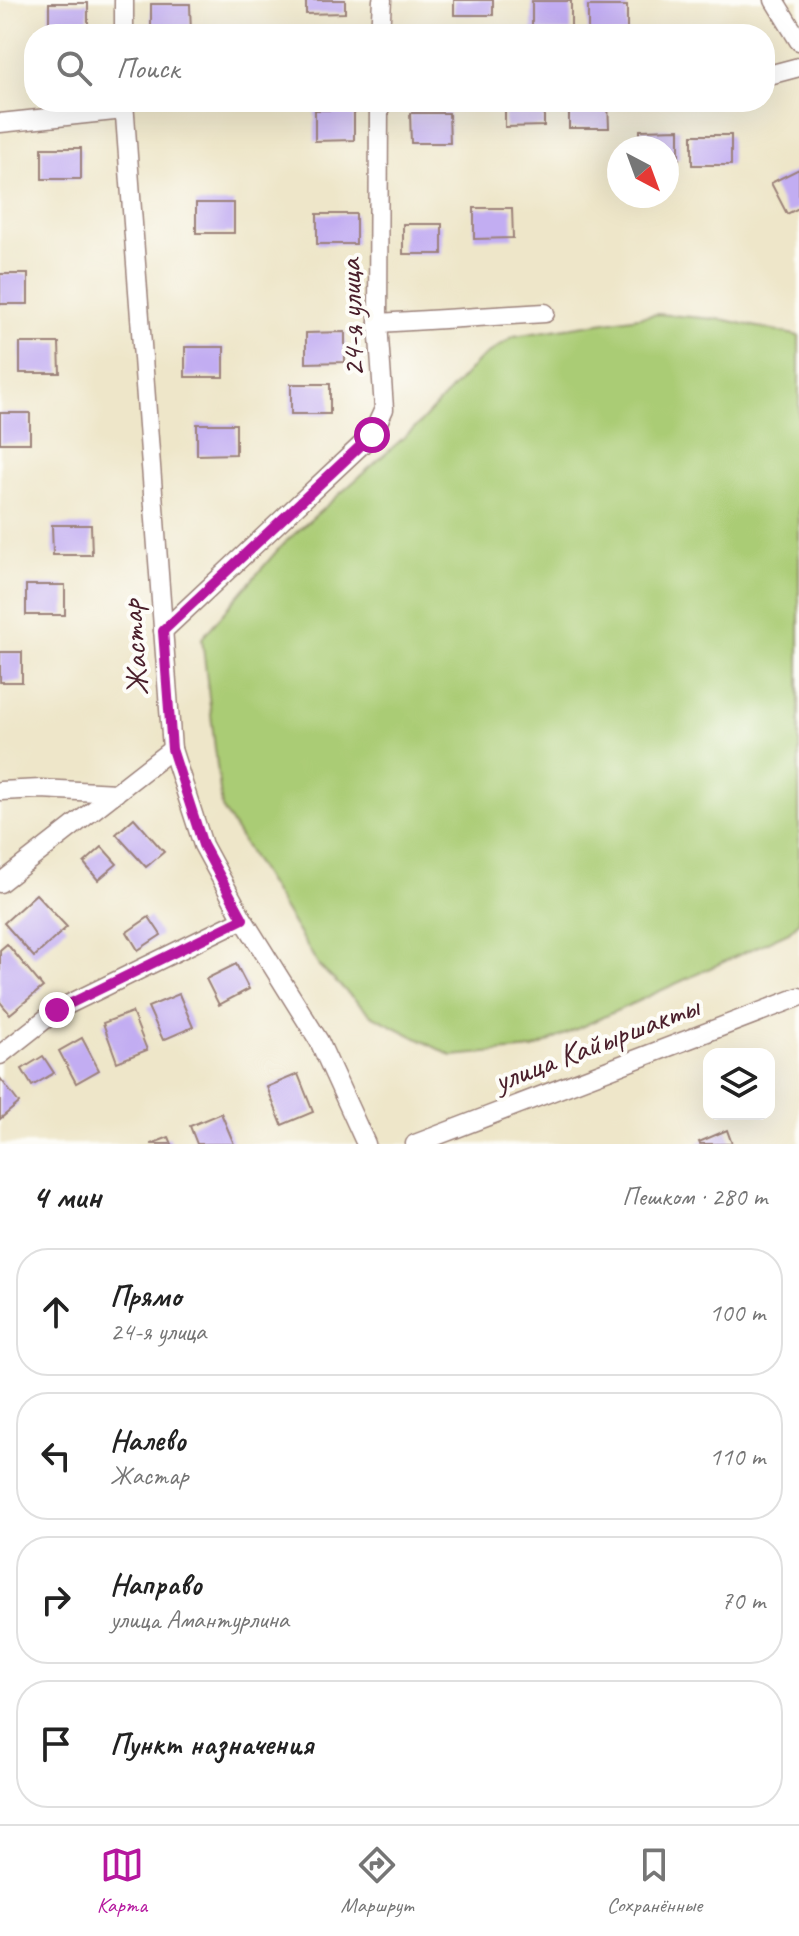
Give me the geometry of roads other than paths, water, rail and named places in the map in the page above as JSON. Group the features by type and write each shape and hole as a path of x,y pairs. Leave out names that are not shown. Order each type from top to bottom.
{"street":[{"path":"124,0 124,24"},
{"path":"381,24 382,0"},
{"path":"774,0 799,41"},
{"path":"775,73 799,67"},
{"path":"0,123 80,112"},
{"name":"Жастар","path":"124,112 172,749 203,845 243,919 319,1041 366,1144"},
{"name":"24-я улица","path":"163,631 372,435 384,409 378,323 379,112"},
{"path":"378,323 545,313"},
{"path":"0,883 172,749"},
{"path":"0,791 41,789 116,793"},
{"path":"0,1055 57,1010 243,919"},
{"name":"улица Кайыршакты","path":"415,1144 799,997"}]}
